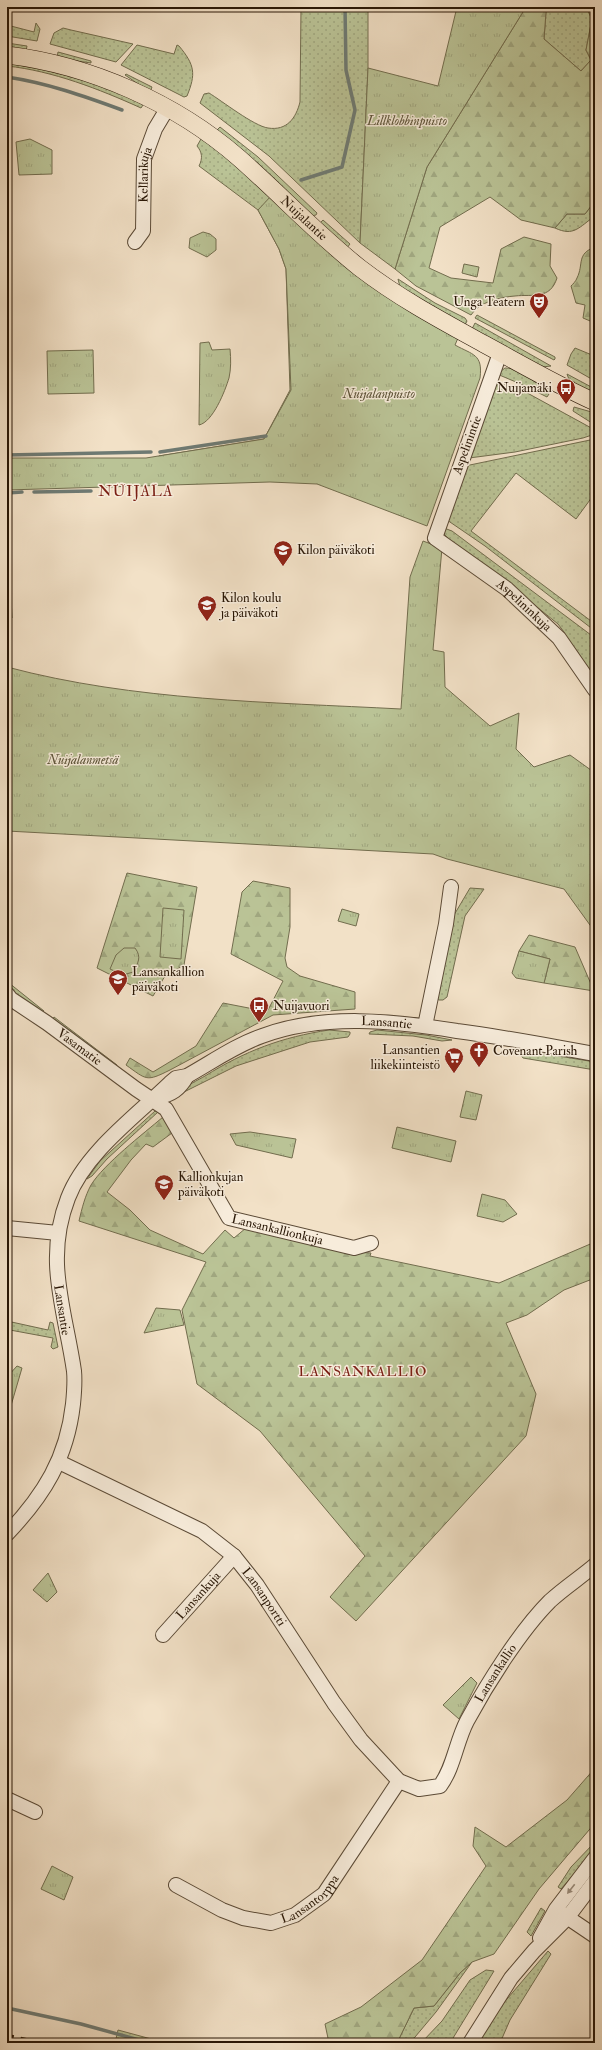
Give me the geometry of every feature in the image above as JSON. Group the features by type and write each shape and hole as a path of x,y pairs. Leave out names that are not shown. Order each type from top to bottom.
{"main road":[{"name":"Nuijalantie","path":"7,55 41,60 112,83 167,109 203,130 239,158 311,226 360,268 423,311 595,402"}],"street":[{"name":"Kellarikuja","path":"135,242 143,231 142,169 144,159 155,129 167,109"},
{"name":"Aspelinintie","path":"435,538 500,353"},
{"name":"Aspelininkuja","path":"435,538 507,589 559,638 595,690"},
{"path":"425,1026 446,924 451,887"},
{"name":"Vasamatie","path":"8,998 47,1023 152,1099"},
{"name":"Lansantie","path":"7,1534 37,1500 58,1462 71,1417 74,1372 59,1290 56,1251 58,1233 68,1196 84,1169 100,1149 176,1078 187,1076 262,1036 297,1027 322,1023 362,1021 425,1026 486,1034 595,1054"},
{"name":"Lansankallionkuja","path":"152,1099 166,1109 229,1218 354,1248 370,1243"},
{"path":"7,1228 58,1233"},
{"name":"Lansanportti","path":"58,1462 202,1530 234,1556 258,1585 334,1703 361,1740 399,1781 419,1790"},
{"name":"Lansankuja","path":"163,1635 234,1556"},
{"name":"Lansankallio","path":"419,1790 440,1786 447,1777 466,1723 488,1685 518,1641 550,1601 595,1565"},
{"name":"Lansantorppa","path":"176,1885 222,1910 243,1918 271,1923 295,1915 324,1894 399,1781"},
{"path":"7,1799 35,1812"},
{"path":"534,1951 556,1909 595,1858"},
{"path":"470,2043 503,1989 534,1951 568,1918 595,1881"},
{"path":"556,1909 595,1936"}],"green space":[{"path":"301,7 368,7 368,68 360,243 269,156 200,103 204,94 209,93 262,126 275,128 290,122 296,113 300,102"},
{"name":"Lillklobbinpuisto","path":"457,7 526,7 427,167 395,269 360,243 368,68 438,86"},
{"path":"526,7 539,7 546,12 544,39 581,71 591,60 586,50 592,19 586,7 595,7 595,201 585,214 567,214 555,228 521,220 490,197 440,227 429,268 451,278 493,283 501,249 524,237 551,244 550,266 557,278 550,290 540,294 509,297 490,301 479,307 471,315 416,286 395,269 427,167"},
{"path":"539,7 586,7 592,19 586,50 591,60 581,71 544,39 546,12"},
{"path":"36,23 40,29 37,41 7,36 7,25 34,32"},
{"path":"63,28 133,44 116,62 50,44 54,33"},
{"path":"7,43 27,46 26,51 7,48"},
{"path":"137,45 174,54 177,45 179,46 191,64 193,76 187,96 184,97 121,65"},
{"path":"58,52 91,61 91,63 57,58"},
{"path":"7,63 77,78 111,90 143,105 141,108 109,94 59,76 24,68 7,66"},
{"path":"126,74 152,87 150,92 125,75"},
{"path":"220,127 258,157 317,213 316,215 311,216 216,131"},
{"path":"30,139 52,150 52,174 19,175 16,142"},
{"path":"201,139 217,149 304,227 311,439 159,456 264,439 290,390 286,269 279,249 258,210 199,166 201,155 197,146"},
{"name":"Nuijalanpuisto","path":"271,196 458,338 455,345 475,356 480,364 480,378 427,526 317,484 270,482 7,490 7,458 146,458 264,439 291,390 286,269 279,249 258,210"},
{"path":"595,201 595,216 576,230 562,231 555,228 567,214 585,214"},
{"path":"323,220 350,244 346,249 319,224"},
{"path":"203,232 210,234 216,239 216,250 207,257 189,248 190,238"},
{"path":"595,247 595,323 583,318 585,305 576,303 571,286 579,273 583,256"},
{"path":"464,264 479,267 477,277 462,273"},
{"path":"398,279 435,303 465,318 467,321 465,325 400,287"},
{"path":"477,315 555,357 555,359 554,360 475,318"},
{"path":"475,323 551,366 542,367 472,329"},
{"path":"209,342 212,350 230,349 230,371 227,384 214,412 204,423 199,425 200,343"},
{"path":"575,348 592,355 595,349 595,381 567,365"},
{"path":"93,350 94,393 48,394 47,351"},
{"path":"505,368 523,373 549,394 547,397 497,374"},
{"path":"567,374 595,389 595,392 574,385"},
{"path":"494,382 520,389 595,430 595,434 583,438 515,452 469,458"},
{"path":"574,407 595,413 595,425 573,411"},
{"path":"595,439 595,493 576,519 516,473 471,531 595,624 595,631 485,546 447,520 465,466"},
{"path":"7,525 10,570 7,570"},
{"path":"444,528 452,531 595,638 595,678 574,647 568,642 564,632 558,624 511,586 455,545 444,534"},
{"name":"Nuijalanmetsä","path":"423,541 442,548 433,650 444,652 445,687 490,726 519,713 516,749 534,767 570,755 595,773 595,932 564,889 447,859 433,854 7,831 7,667 104,687 153,693 252,702 401,709 410,577"},
{"path":"7,575 10,575 12,618 7,618"},
{"path":"127,873 197,887 184,965 165,976 153,996 97,968"},
{"path":"253,881 290,888 290,927 285,958 287,967 300,976 355,992 355,1009 273,1015 162,1074 147,1078 138,1074 126,1065 130,1058 153,1072 196,1046 223,1003 264,1011 268,1010 283,981 231,954 242,892"},
{"path":"470,888 484,889 465,916 447,997 443,1000 439,1000 437,999 454,915"},
{"path":"163,908 184,910 181,959 160,957"},
{"path":"342,909 359,914 356,926 338,921"},
{"path":"529,935 575,947 594,991 544,983 550,959 519,951"},
{"path":"124,948 135,948 139,957 138,963 133,972 123,975 110,969 116,955"},
{"path":"519,951 550,959 544,983 516,978 512,973"},
{"path":"7,983 9,983 44,1011 41,1014 11,991"},
{"path":"54,1017 117,1065 115,1068 52,1020"},
{"path":"329,1030 350,1032 350,1034 348,1037 310,1042 236,1066 184,1092 182,1091 220,1067 249,1052 280,1041"},
{"path":"377,1030 426,1035 452,1040 442,1041 413,1036 369,1034 370,1032"},
{"path":"546,1054 595,1062 595,1070 523,1058 521,1055"},
{"path":"466,1091 482,1095 476,1120 460,1117"},
{"path":"155,1111 158,1112 107,1159 92,1176 87,1179 100,1161"},
{"path":"163,1117 172,1133 153,1147 146,1144 131,1160 107,1192 130,1210 150,1230 203,1254 225,1230 234,1238 246,1228 353,1252 371,1253 370,1256 499,1283 595,1242 595,1278 564,1290 527,1315 506,1323 536,1394 526,1436 356,1621 330,1597 365,1556 260,1431 197,1384 182,1310 206,1262 79,1221 87,1193 97,1177 124,1150"},
{"path":"397,1127 456,1141 451,1162 392,1148"},
{"path":"250,1132 296,1139 292,1158 236,1145 230,1134"},
{"path":"482,1194 505,1200 517,1214 503,1222 477,1216"},
{"path":"156,1308 180,1310 184,1325 144,1333"},
{"path":"7,1321 48,1330 50,1322 53,1323 58,1347 53,1349 51,1347 53,1338 10,1330 7,1334"},
{"path":"17,1366 22,1368 10,1409 7,1406 7,1377"},
{"path":"48,1573 57,1592 47,1602 33,1590"},
{"path":"471,1677 477,1683 459,1719 443,1705"},
{"path":"595,1768 595,1823 539,1889 494,1954 472,1962 460,1973 434,2006 414,2008 397,2043 329,2043 325,2024 361,2007 422,1960 486,1866 473,1846 475,1827 506,1847 567,1800"},
{"path":"595,1842 595,1850 561,1889 558,1887 571,1867"},
{"path":"52,1866 73,1877 64,1900 41,1889"},
{"path":"541,1908 545,1911 531,1936 527,1932"},
{"path":"548,1951 551,1954 510,2020 500,2043 477,2043 490,2019"},
{"path":"472,1962 436,2012 410,2043 397,2043 414,2008 434,2006 460,1973"},
{"path":"486,1970 494,1971 450,2043 421,2043 442,2021 470,1980"},
{"path":"118,2030 166,2043 115,2043"}],"waterway":[{"path":"301,180 342,167 355,110 346,70 345,7"},
{"path":"7,77 51,86 122,110"},
{"path":"160,452 266,436"},
{"path":"7,455 151,452"},
{"path":"34,492 91,491"},
{"path":"7,493 22,492"},
{"path":"7,2008 81,2024 150,2043"}],"railway":[{"path":"7,2035 41,2043"}],"place":[{"name":"Unga Teatern","path":"539,319"},
{"name":"Nuijamäki","path":"566,405"},
{"name":"Kilon päiväkoti","path":"283,567"},
{"name":"Kilon koulu ja päiväkoti","path":"207,622"},
{"name":"Lansankallion päiväkoti","path":"118,996"},
{"name":"Nuijavuori","path":"259,1023"},
{"name":"Covenant Parish","path":"479,1068"},
{"name":"Lansantien liikekiinteistö","path":"454,1074"},
{"name":"Kallionkujan päiväkoti","path":"164,1201"}],"district":[{"name":"NUIJALA","path":"136,491"},
{"name":"LANSANKALLIO","path":"363,1371"}]}
